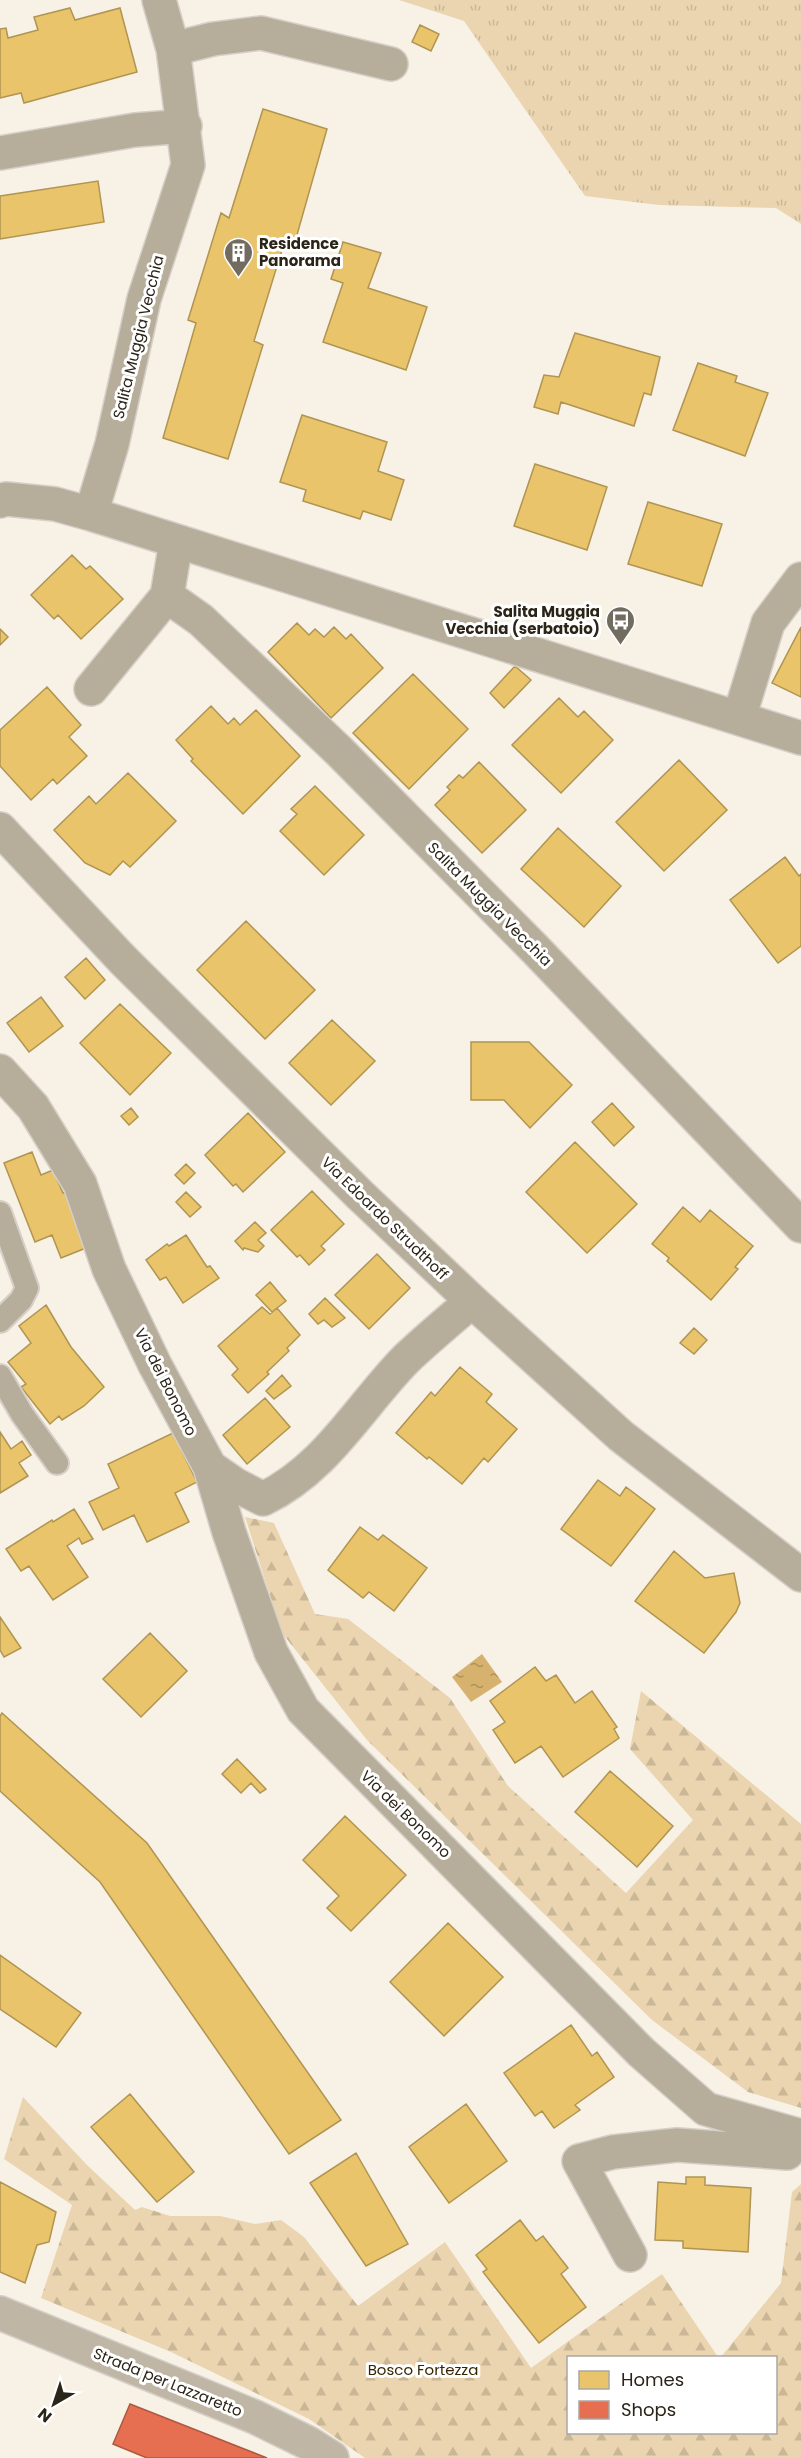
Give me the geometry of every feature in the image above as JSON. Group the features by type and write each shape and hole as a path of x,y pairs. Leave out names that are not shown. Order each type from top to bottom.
{"main road":[{"name":"Strada per Lazzaretto","path":"0,2313 255,2417 308,2443 332,2458"}],"street":[{"name":"Salita Muggia Vecchia","path":"91,514 112,444 144,299 188,165 173,49 159,0"},
{"path":"173,49 213,39 261,33 391,64"},
{"path":"0,153 135,130 184,126"},
{"path":"0,501 6,499 55,504 91,514 801,738"},
{"path":"91,688 167,596 176,542"},
{"path":"739,718 768,623 801,579"},
{"name":"Salita Muggia Vecchia","path":"167,596 218,635 339,750 534,948 801,1226"},
{"name":"Via Edoardo Strudthoff","path":"0,829 123,960 360,1195 472,1301 621,1436 801,1575"},
{"name":"Via dei Bonomo","path":"0,1071 33,1107 80,1184 110,1269 155,1365 210,1467 229,1533 271,1652 303,1710 640,2052 706,2109 801,2136 787,2153 677,2145 613,2152 579,2161 630,2255"},
{"path":"210,1467 236,1485 263,1499 286,1488 340,1438 406,1359 472,1301"}],"lane":[{"path":"0,1213 27,1288 21,1300 0,1321"},
{"path":"0,1376 22,1414 57,1463"}],"green space":[{"path":"399,0 801,0 801,224 776,208 659,205 585,196 464,21"},
{"path":"245,1517 274,1523 315,1614 348,1619 450,1698 508,1786 626,1893 693,1820 630,1749 641,1691 801,1824 801,2108 748,2092 652,2020 367,1740 282,1633"},
{"name":"Bosco Fortezza","path":"23,2097 87,2165 135,2210 142,2207 170,2216 220,2216 255,2224 281,2220 304,2237 358,2306 445,2242 531,2368 662,2274 717,2356 567,2356 567,2434 777,2434 777,2356 722,2356 781,2283 792,2192 801,2184 801,2458 365,2458 309,2419 171,2352 41,2298 72,2205 4,2159"}],"water":[{"path":"482,1654 502,1682 471,1702 452,1677"}],"building: Homes":[{"path":"70,8 75,20 120,8 137,72 24,103 21,93 0,98 0,29 6,28 8,38 38,30 34,17"},
{"path":"420,25 439,34 431,51 412,42"},
{"name":"Residence Panorama","path":"263,109 327,129 295,242 285,240 254,341 263,345 228,459 163,438 196,323 188,320 221,213 229,218"},
{"path":"98,181 104,222 0,239 0,196"},
{"path":"343,242 381,253 368,288 427,307 406,370 323,342 343,283 331,279"},
{"path":"575,333 660,357 651,395 644,393 634,426 561,402 558,414 534,407 544,375 559,377"},
{"path":"698,363 737,376 735,382 768,393 745,456 673,430"},
{"path":"302,415 387,442 378,471 404,480 391,520 363,511 360,519 303,501 306,490 280,482"},
{"path":"535,464 607,487 587,550 514,526"},
{"path":"648,502 722,524 702,586 628,564"},
{"path":"72,555 86,569 90,566 123,599 81,639 58,615 54,619 31,595"},
{"path":"297,623 309,635 315,629 324,637 334,627 346,639 351,634 383,668 331,718 268,652"},
{"path":"801,627 801,697 772,683"},
{"path":"0,629 8,637 0,645"},
{"path":"515,666 531,680 504,708 490,693"},
{"path":"413,674 468,729 409,789 353,733"},
{"path":"47,687 81,725 69,737 87,756 57,784 53,779 31,800 0,766 0,730"},
{"path":"559,698 578,717 584,711 613,740 561,793 512,745"},
{"path":"211,706 228,724 234,718 240,725 256,710 300,756 243,814 191,761 193,759 176,740"},
{"path":"679,760 727,810 664,871 616,822"},
{"path":"479,762 526,810 482,853 435,805 450,790 447,787 459,775 463,778"},
{"path":"128,773 176,821 130,867 123,861 110,875 85,863 54,830 89,796 96,804"},
{"path":"315,786 364,835 324,875 280,831 297,814 291,809"},
{"path":"558,828 621,886 584,927 521,869"},
{"path":"785,857 799,876 801,874 801,946 778,963 730,900"},
{"path":"246,921 315,990 265,1039 197,970"},
{"path":"86,958 105,980 85,999 65,977"},
{"path":"41,997 63,1026 29,1052 7,1023"},
{"path":"120,1004 171,1053 130,1095 80,1043"},
{"path":"332,1020 375,1061 331,1105 289,1063"},
{"path":"471,1042 529,1042 572,1085 530,1128 504,1100 471,1100"},
{"path":"612,1103 634,1127 614,1146 592,1122"},
{"path":"131,1108 138,1117 129,1125 121,1116"},
{"path":"248,1113 285,1152 243,1192 236,1184 233,1186 205,1155"},
{"path":"575,1142 637,1204 587,1253 526,1192"},
{"path":"32,1152 41,1175 53,1170 63,1193 70,1191 86,1248 61,1258 52,1235 35,1242 4,1163"},
{"path":"186,1164 195,1173 184,1184 175,1175"},
{"path":"312,1191 344,1224 321,1246 325,1250 309,1265 300,1255 297,1257 271,1230"},
{"path":"186,1192 201,1207 190,1217 176,1202"},
{"path":"683,1207 700,1222 710,1210 753,1246 735,1267 738,1269 711,1300 667,1261 669,1258 652,1244"},
{"path":"255,1222 266,1233 258,1240 264,1246 258,1252 244,1248 243,1250 235,1241"},
{"path":"186,1235 207,1267 210,1266 219,1278 183,1303 166,1277 160,1280 146,1260 167,1244 169,1246"},
{"path":"377,1254 410,1288 369,1329 335,1295"},
{"path":"270,1282 286,1301 272,1312 256,1295"},
{"path":"325,1298 345,1318 332,1327 324,1320 318,1324 309,1314"},
{"path":"46,1305 71,1347 104,1387 84,1406 62,1420 59,1416 50,1424 21,1387 26,1384 8,1362 31,1343 19,1326"},
{"path":"262,1307 270,1314 277,1308 300,1335 287,1348 289,1351 267,1372 269,1374 248,1393 232,1375 238,1369 218,1346"},
{"path":"694,1328 707,1340 694,1354 680,1343"},
{"path":"460,1367 492,1394 486,1402 517,1429 488,1462 484,1458 462,1484 396,1433 431,1392 435,1396"},
{"path":"282,1375 291,1386 274,1399 266,1391"},
{"path":"265,1398 290,1427 247,1464 223,1435"},
{"path":"0,1432 11,1449 22,1441 31,1455 19,1463 28,1476 0,1493"},
{"path":"173,1433 197,1482 175,1493 189,1522 147,1542 134,1515 103,1530 89,1502 119,1488 108,1464"},
{"path":"598,1480 620,1496 626,1487 655,1509 611,1566 561,1529"},
{"path":"74,1509 93,1539 82,1544 79,1538 67,1546 88,1577 53,1600 29,1566 21,1571 6,1549"},
{"path":"360,1527 378,1540 383,1535 427,1568 394,1611 369,1592 363,1598 328,1570"},
{"path":"674,1551 705,1578 734,1573 740,1603 736,1612 704,1653 635,1601"},
{"path":"0,1617 21,1648 4,1657 0,1650"},
{"path":"150,1633 187,1671 141,1717 103,1679"},
{"path":"535,1667 546,1681 556,1675 575,1703 592,1691 617,1727 614,1729 619,1738 563,1777 541,1746 515,1763 493,1730 505,1722 490,1701"},
{"path":"2,1713 147,1843 341,2120 289,2154 100,1882 0,1791 0,1716"},
{"path":"237,1759 266,1789 260,1793 251,1783 241,1793 222,1774"},
{"path":"610,1771 673,1826 637,1867 575,1812"},
{"path":"345,1816 406,1875 351,1931 327,1908 339,1896 303,1860"},
{"path":"448,1923 503,1977 444,2036 390,1982"},
{"path":"0,1955 81,2013 56,2047 0,2009"},
{"path":"571,2025 592,2056 597,2052 614,2077 575,2105 580,2110 554,2128 542,2111 535,2116 504,2073"},
{"path":"130,2094 194,2172 157,2202 91,2127"},
{"path":"466,2104 507,2161 449,2203 409,2147"},
{"path":"356,2153 408,2244 366,2266 310,2183"},
{"path":"686,2177 705,2177 705,2185 751,2188 748,2252 683,2248 683,2241 655,2240 658,2182 686,2184"},
{"path":"0,2182 56,2212 49,2242 37,2245 25,2283 0,2272"},
{"path":"520,2220 536,2241 543,2236 568,2268 561,2274 586,2307 539,2343 483,2272 487,2269 476,2255"}],"building: Shops":[{"path":"130,2404 267,2458 147,2458 113,2444"}],"place":[{"name":"Residence Panorama","path":"238,278"},
{"name":"Salita Muggia Vecchia (serbatoio)","path":"621,646"}]}
